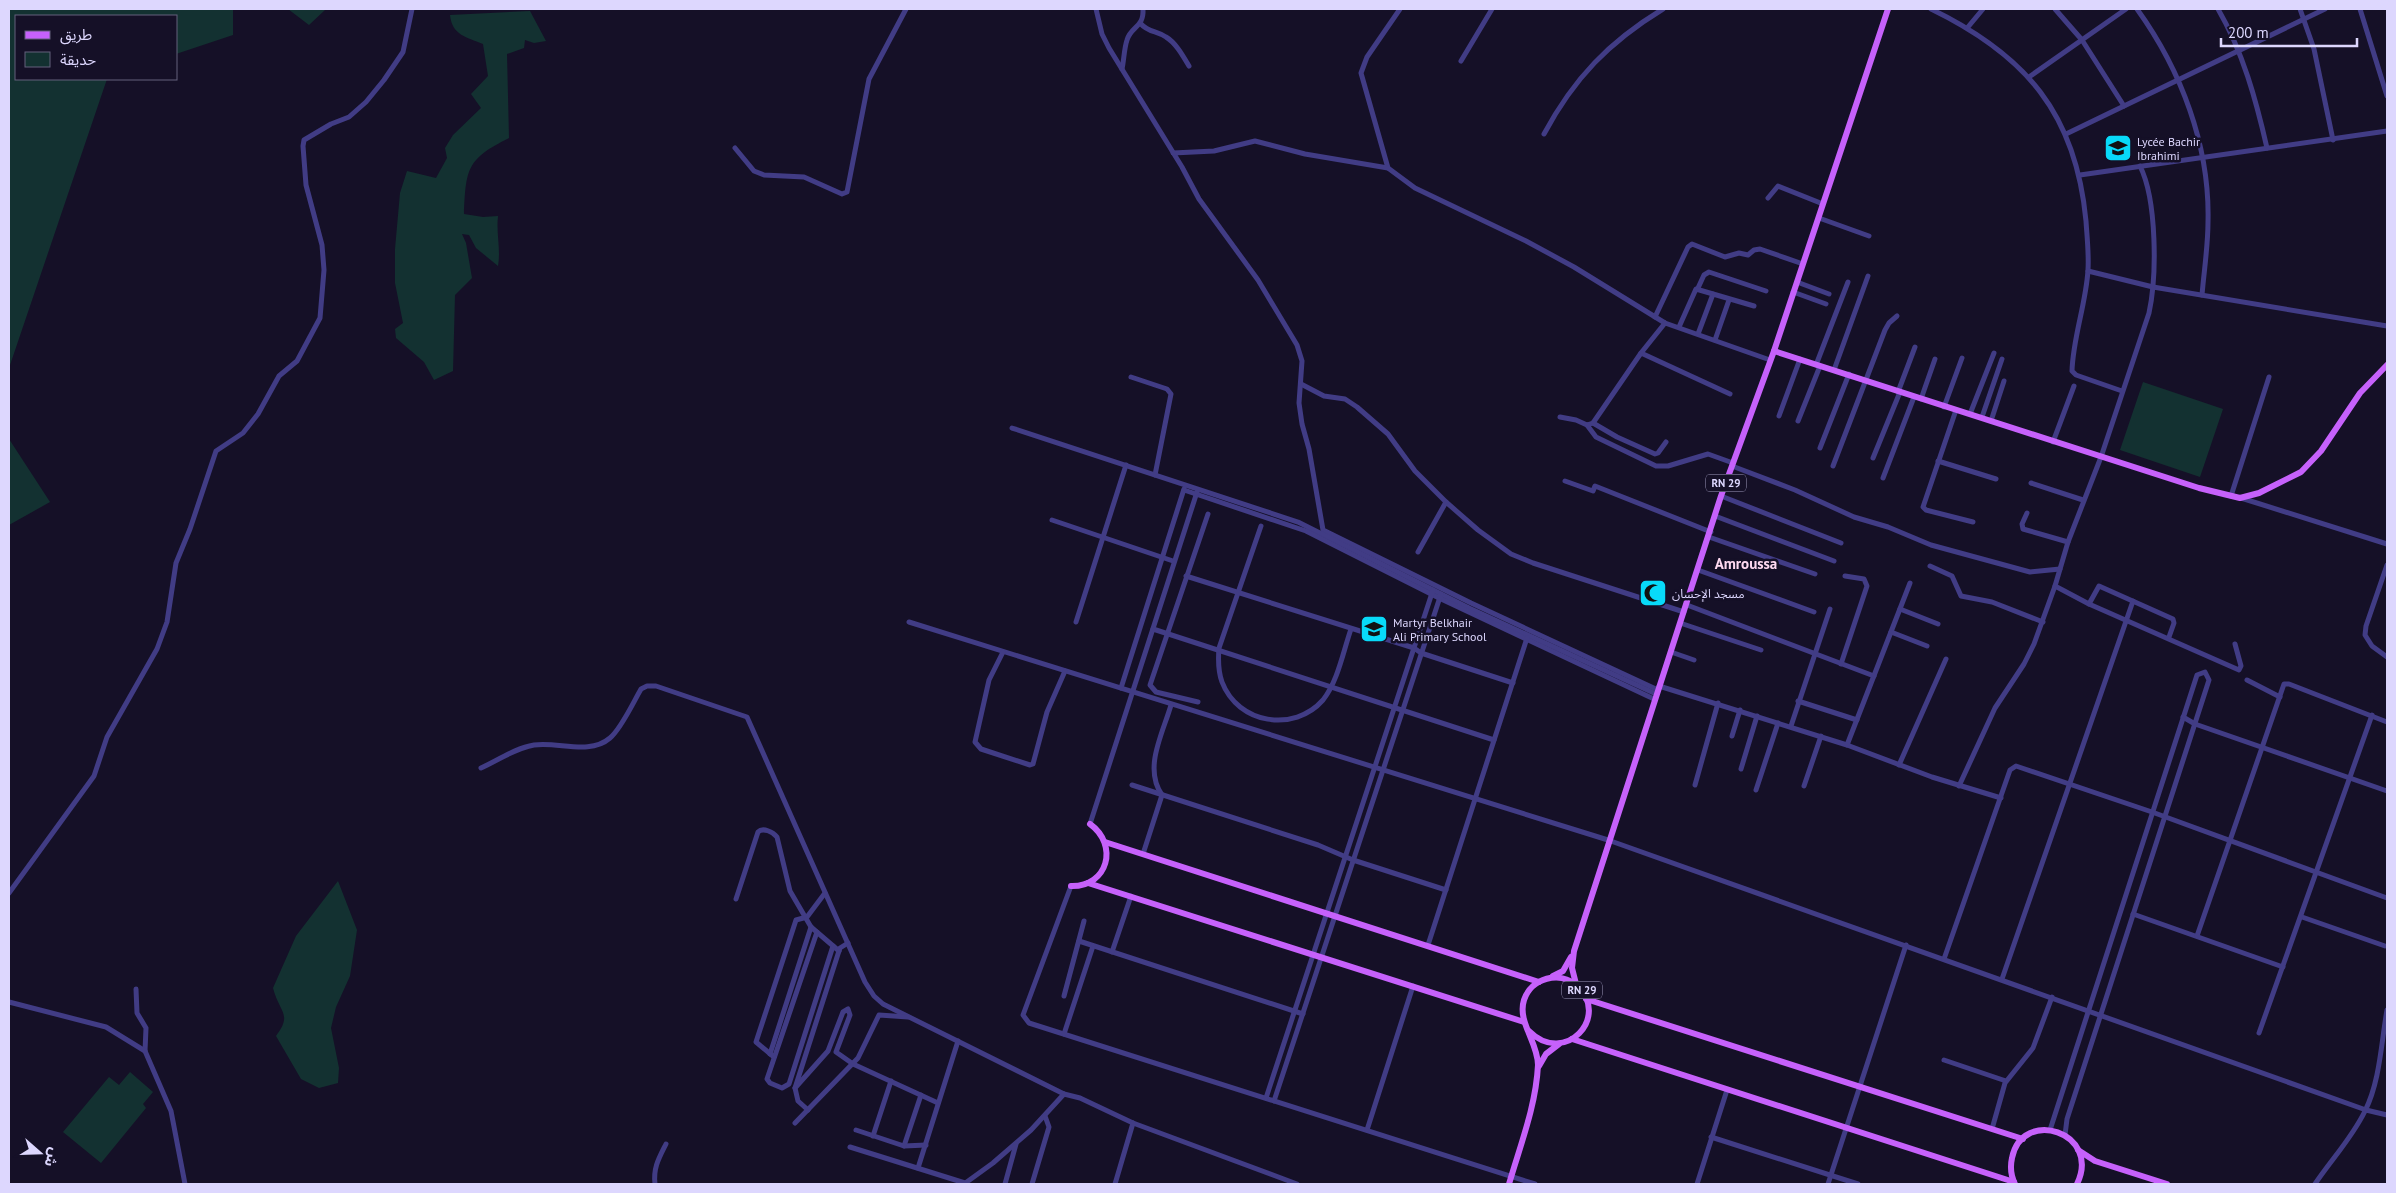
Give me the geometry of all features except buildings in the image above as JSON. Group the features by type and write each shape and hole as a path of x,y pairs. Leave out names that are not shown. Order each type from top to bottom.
{"main road":[{"name":"RN 29","path":"1537,1072 1546,1054 1562,1043 1572,1039 1587,1022 1586,999 1576,984 1572,968 1574,951 1608,840 1721,496 1774,350 1889,9"},
{"path":"1774,350 2101,457 2240,498 2259,493 2301,472 2321,451 2360,393 2387,365"},
{"path":"1071,886 1088,883 1099,875 1104,868 1107,851 1105,842 1102,835 1090,824"},
{"path":"1105,842 1327,912 1539,982 1528,992 1524,999 1522,1014 1524,1022"},
{"path":"1088,883 1524,1022"},
{"name":"RN 29","path":"1539,982 1551,978 1563,970 1574,951"},
{"name":"RN 29","path":"1551,978 1568,980 1576,984"},
{"path":"1586,999 2023,1139"},
{"name":"RN 29","path":"1509,1184 1531,1105 1537,1072 1536,1050 1524,1022"},
{"path":"1529,1031 1544,1042 1562,1043"},
{"path":"1572,1039 2014,1183 2010,1163 2012,1154 2023,1139 2035,1132 2050,1130 2065,1135 2078,1150 2095,1161 2167,1184"},
{"path":"2077,1184 2082,1168 2078,1150"}],"street":[{"path":"9,893 94,776 107,737 156,649 168,622 176,563 190,529 216,451 243,433 258,414 279,376 297,361 313,334 320,318 324,270 322,245 306,185 304,140 330,124 349,117 378,88 403,52 412,9"},
{"path":"735,148 754,170 764,175 804,177 842,194 847,192 869,79 906,9"},
{"path":"1096,9 1102,34 1199,199 1258,280 1291,332 1302,361 1299,403 1323,530 1657,692"},
{"path":"1122,70 1127,40 1130,34 1141,24 1144,18 1143,9"},
{"path":"1388,168 1361,73 1367,57 1400,9"},
{"path":"1461,61 1492,9"},
{"path":"1544,134 1559,105 1582,74 1623,36 1663,9"},
{"path":"1931,9 1968,27 2004,54 2029,77 2056,115 2066,134 2080,175 2088,271 2072,371 2076,375 2122,392"},
{"path":"1968,27 1983,9"},
{"path":"2055,9 2082,40 2124,106"},
{"path":"2029,77 2126,9"},
{"path":"2137,9 2157,37 2179,80 2192,116 2202,158 2207,192 2208,222 2202,294"},
{"path":"2218,9 2238,50 2256,102 2267,148"},
{"path":"2300,9 2322,83 2333,140"},
{"path":"2066,134 2325,9"},
{"path":"2360,9 2387,96"},
{"path":"1141,24 1146,30 1167,37 1178,49 1189,66"},
{"path":"2080,175 2387,131"},
{"path":"1173,152 1214,151 1255,141 1305,154 1388,168 1415,188 1526,241 1665,323 1770,360"},
{"path":"1959,786 1995,708 2024,664 2043,622 2068,542 2101,457 2149,313 2153,287 2151,215 2146,177 2140,166"},
{"path":"1768,198 1778,186 1823,204"},
{"path":"1819,218 1869,236"},
{"path":"1655,317 1688,247 1692,244 1724,257 1739,253 1748,255 1754,250 1760,249 1803,264"},
{"path":"2088,271 2153,287 2387,326"},
{"path":"1679,327 1694,290 1698,288 1707,272 1766,291"},
{"path":"1834,370 1868,276"},
{"path":"1797,282 1829,294"},
{"path":"1798,421 1848,282"},
{"path":"1698,288 1729,300 1754,306"},
{"path":"1793,292 1826,304"},
{"path":"1698,334 1713,294"},
{"path":"1715,340 1729,300"},
{"path":"1833,466 1885,330 1889,323 1897,316"},
{"path":"1587,425 1593,422 1641,353 1665,323"},
{"path":"1873,458 1899,392 1914,347"},
{"path":"1641,353 1730,394"},
{"path":"1970,414 1994,353"},
{"path":"1944,407 1962,358"},
{"path":"1779,416 1800,359"},
{"path":"1884,478 1935,359"},
{"path":"1982,417 2002,359"},
{"path":"1820,448 1849,374"},
{"path":"1131,377 1167,389 1172,396 1155,475"},
{"path":"2231,496 2269,377"},
{"path":"1991,421 2004,381"},
{"path":"1301,384 1324,396 1346,399 1370,417 1388,434 1415,471 1446,502 1478,530 1512,554 1532,562 1685,608 1874,676"},
{"path":"2054,442 2074,386"},
{"path":"1956,410 1923,507 1926,510 1973,522"},
{"path":"1560,417 1576,420 1587,425 1596,437 1656,466 1668,466 1708,454 1854,517 1888,527 1931,545 2030,572 2060,569"},
{"path":"1593,422 1617,437 1655,454 1658,453 1666,442"},
{"path":"1012,428 1155,475 1197,492 1298,522 1432,592 1527,638 1657,692 1718,703 1821,736 1959,786 2001,798"},
{"path":"1938,461 1996,479"},
{"path":"1076,622 1126,465"},
{"path":"1565,481 1593,491 1595,486 1710,534 1815,574"},
{"path":"2031,483 2084,500"},
{"path":"1121,688 1185,488"},
{"path":"1090,824 1134,692 1173,561 1197,492"},
{"path":"1721,496 1841,543"},
{"path":"2240,498 2387,544"},
{"path":"1418,552 1446,502"},
{"path":"2027,513 2022,524 2023,529 2068,542"},
{"path":"1198,702 1152,689 1150,686 1208,514"},
{"path":"1715,516 1834,561"},
{"path":"1052,520 1173,561"},
{"path":"1261,526 1218,650 1218,668 1222,684 1231,698 1254,716 1282,721 1297,717 1322,701 1332,687 1350,629"},
{"path":"2387,565 2366,626 2365,635 2372,646 2387,657"},
{"path":"1930,566 1952,576 1961,596 1992,602 2043,622"},
{"path":"1698,570 1814,612"},
{"path":"1186,576 1414,648 1421,653 1513,683"},
{"path":"1841,664 1867,586 1864,579 1845,576"},
{"path":"1847,745 1910,582"},
{"path":"2055,586 2089,604 2239,670 2241,666 2235,644"},
{"path":"2089,604 2099,586 2133,600 2173,619 2174,623 2169,638"},
{"path":"1266,1098 1432,592"},
{"path":"1274,1101 1440,596"},
{"path":"2002,979 2133,600"},
{"path":"1791,726 1830,609"},
{"path":"1900,609 1938,624"},
{"path":"909,622 1608,840 2002,979 2088,1012 2366,1110 2387,1115"},
{"path":"1680,623 1761,650"},
{"path":"1152,629 1494,740"},
{"path":"1891,632 1928,646"},
{"path":"1428,945 1527,638"},
{"path":"1003,652 989,680 975,742 980,749 1030,765 1033,764 1047,712 1065,671"},
{"path":"1671,652 1694,660"},
{"path":"1899,765 1946,659"},
{"path":"2050,1130 2197,674 2205,672 2209,680 2100,1016 2066,1124 2065,1135"},
{"path":"2248,680 2280,697"},
{"path":"2198,936 2284,684 2289,684 2387,722"},
{"path":"481,768 525,747 536,745 599,745 611,738 641,690 647,686 656,686 727,708 747,717 865,982 874,996 883,1004 1064,1094 1080,1098 1133,1123 1297,1184"},
{"path":"1798,702 1857,720"},
{"path":"1695,785 1718,703"},
{"path":"1144,854 1162,795 1155,781 1153,765 1172,705"},
{"path":"1732,736 1740,710"},
{"path":"2259,1034 2372,715"},
{"path":"1741,769 1757,716"},
{"path":"2183,717 2195,724 2387,791"},
{"path":"1756,790 1778,723"},
{"path":"1804,786 1821,736"},
{"path":"1944,959 2010,770 2016,766 2165,816 2387,898"},
{"path":"1132,785 1318,845 1353,860 1446,890"},
{"path":"736,899 758,832 764,830 773,833 777,837 790,891 807,917 811,927 839,951"},
{"path":"1071,886 1023,1015 1029,1022 1535,1184"},
{"path":"772,1056 756,1042 796,920 807,917 825,893"},
{"path":"1112,952 1131,896"},
{"path":"2133,914 2283,966"},
{"path":"2302,917 2385,946"},
{"path":"1064,996 1084,921"},
{"path":"811,927 772,1056 767,1079 770,1083 786,1087 789,1084 833,946"},
{"path":"772,1056 817,932"},
{"path":"1079,941 1303,1014"},
{"path":"808,1110 798,1101 796,1088 839,951 848,944"},
{"path":"1828,1184 1906,945"},
{"path":"1064,1034 1093,946"},
{"path":"1367,1130 1413,986"},
{"path":"136,989 137,1013 146,1028 145,1051 171,1111 185,1182 190,1184"},
{"path":"1992,1129 2006,1081 2033,1048 2052,997"},
{"path":"9,1002 106,1027 145,1051"},
{"path":"796,1088 828,1051 845,1009 850,1011 850,1015 836,1050 853,1064 938,1103"},
{"path":"2315,1184 2353,1133 2366,1110 2375,1082 2387,1010"},
{"path":"795,1123 853,1064 863,1051 879,1015 908,1017"},
{"path":"918,1168 958,1041"},
{"path":"1944,1060 2006,1081"},
{"path":"873,1136 891,1081"},
{"path":"1696,1184 1727,1090"},
{"path":"850,1148 964,1184 1016,1144 1045,1116 1064,1094"},
{"path":"904,1146 921,1095"},
{"path":"1032,1184 1049,1127 1045,1116"},
{"path":"1115,1184 1133,1123"},
{"path":"856,1130 904,1146 926,1145"},
{"path":"1712,1137 1858,1184"},
{"path":"655,1184 654,1174 657,1161 666,1144"},
{"path":"1005,1184 1016,1144"}],"green space":[{"path":"9,9 233,9 233,35 178,53 178,15 15,15 15,80 107,80 9,368"},
{"path":"288,9 326,9 309,25"},
{"path":"530,11 546,41 534,43 525,40 524,48 507,54 509,138 495,145 477,159 468,175 466,186 464,214 483,217 498,216 498,266 476,248 469,235 462,234 466,243 472,278 455,295 453,371 434,380 424,362 396,338 395,329 403,323 395,283 395,249 400,193 407,171 436,178 447,158 445,148 453,135 481,108 471,94 488,76 483,44 457,31 451,22 450,15"},
{"path":"2143,382 2223,409 2200,477 2120,450"},
{"path":"9,439 50,502 9,525"},
{"path":"338,881 357,930 350,976 336,1007 331,1028 339,1068 338,1083 319,1088 301,1079 276,1036 284,1023 284,1017 273,988 296,936"},
{"path":"130,1072 153,1092 143,1104 146,1108 101,1163 63,1132 109,1077 119,1085"}],"place":[{"name":"Lycée Bachir Ibrahimi","path":"2118,148"},
{"name":"مسجد الإحسان","path":"1653,593"},
{"name":"Martyr Belkhair Ali Primary School","path":"1374,629"}],"district":[{"name":"Amroussa","path":"1746,563"}]}
